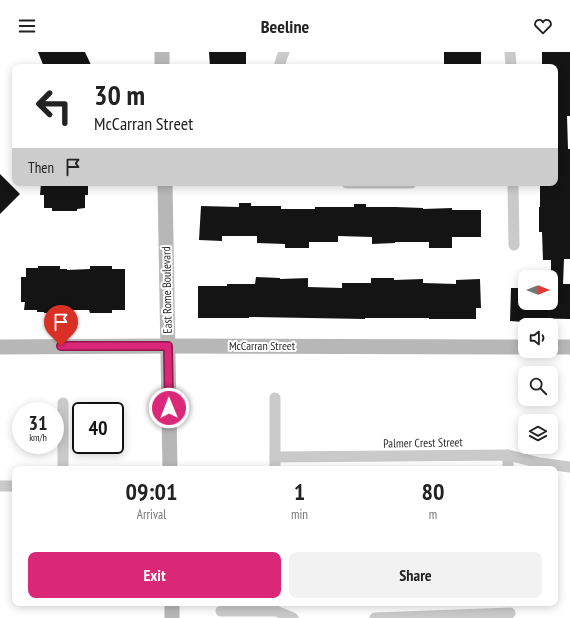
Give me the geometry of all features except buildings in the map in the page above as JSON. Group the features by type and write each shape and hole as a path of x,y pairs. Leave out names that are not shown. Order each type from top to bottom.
{"street":[{"path":"162,52 162,64"},
{"path":"280,64 284,52"},
{"path":"510,52 510,64"},
{"name":"East Rome Boulevard","path":"165,186 170,466"},
{"path":"513,186 514,245"},
{"name":"McCarran Street","path":"0,347 518,347"},
{"path":"558,347 570,347"},
{"path":"275,398 275,466"},
{"path":"63,454 63,466"},
{"path":"508,455 508,466"},
{"name":"Palmer Crest Street","path":"275,457 508,455 540,463 570,467"},
{"path":"0,486 12,486"},
{"path":"172,606 172,618"},
{"path":"221,611 276,607 293,618"},
{"path":"375,618 510,611"}],"route":[{"path":"61,346 168,346 169,408"}]}
